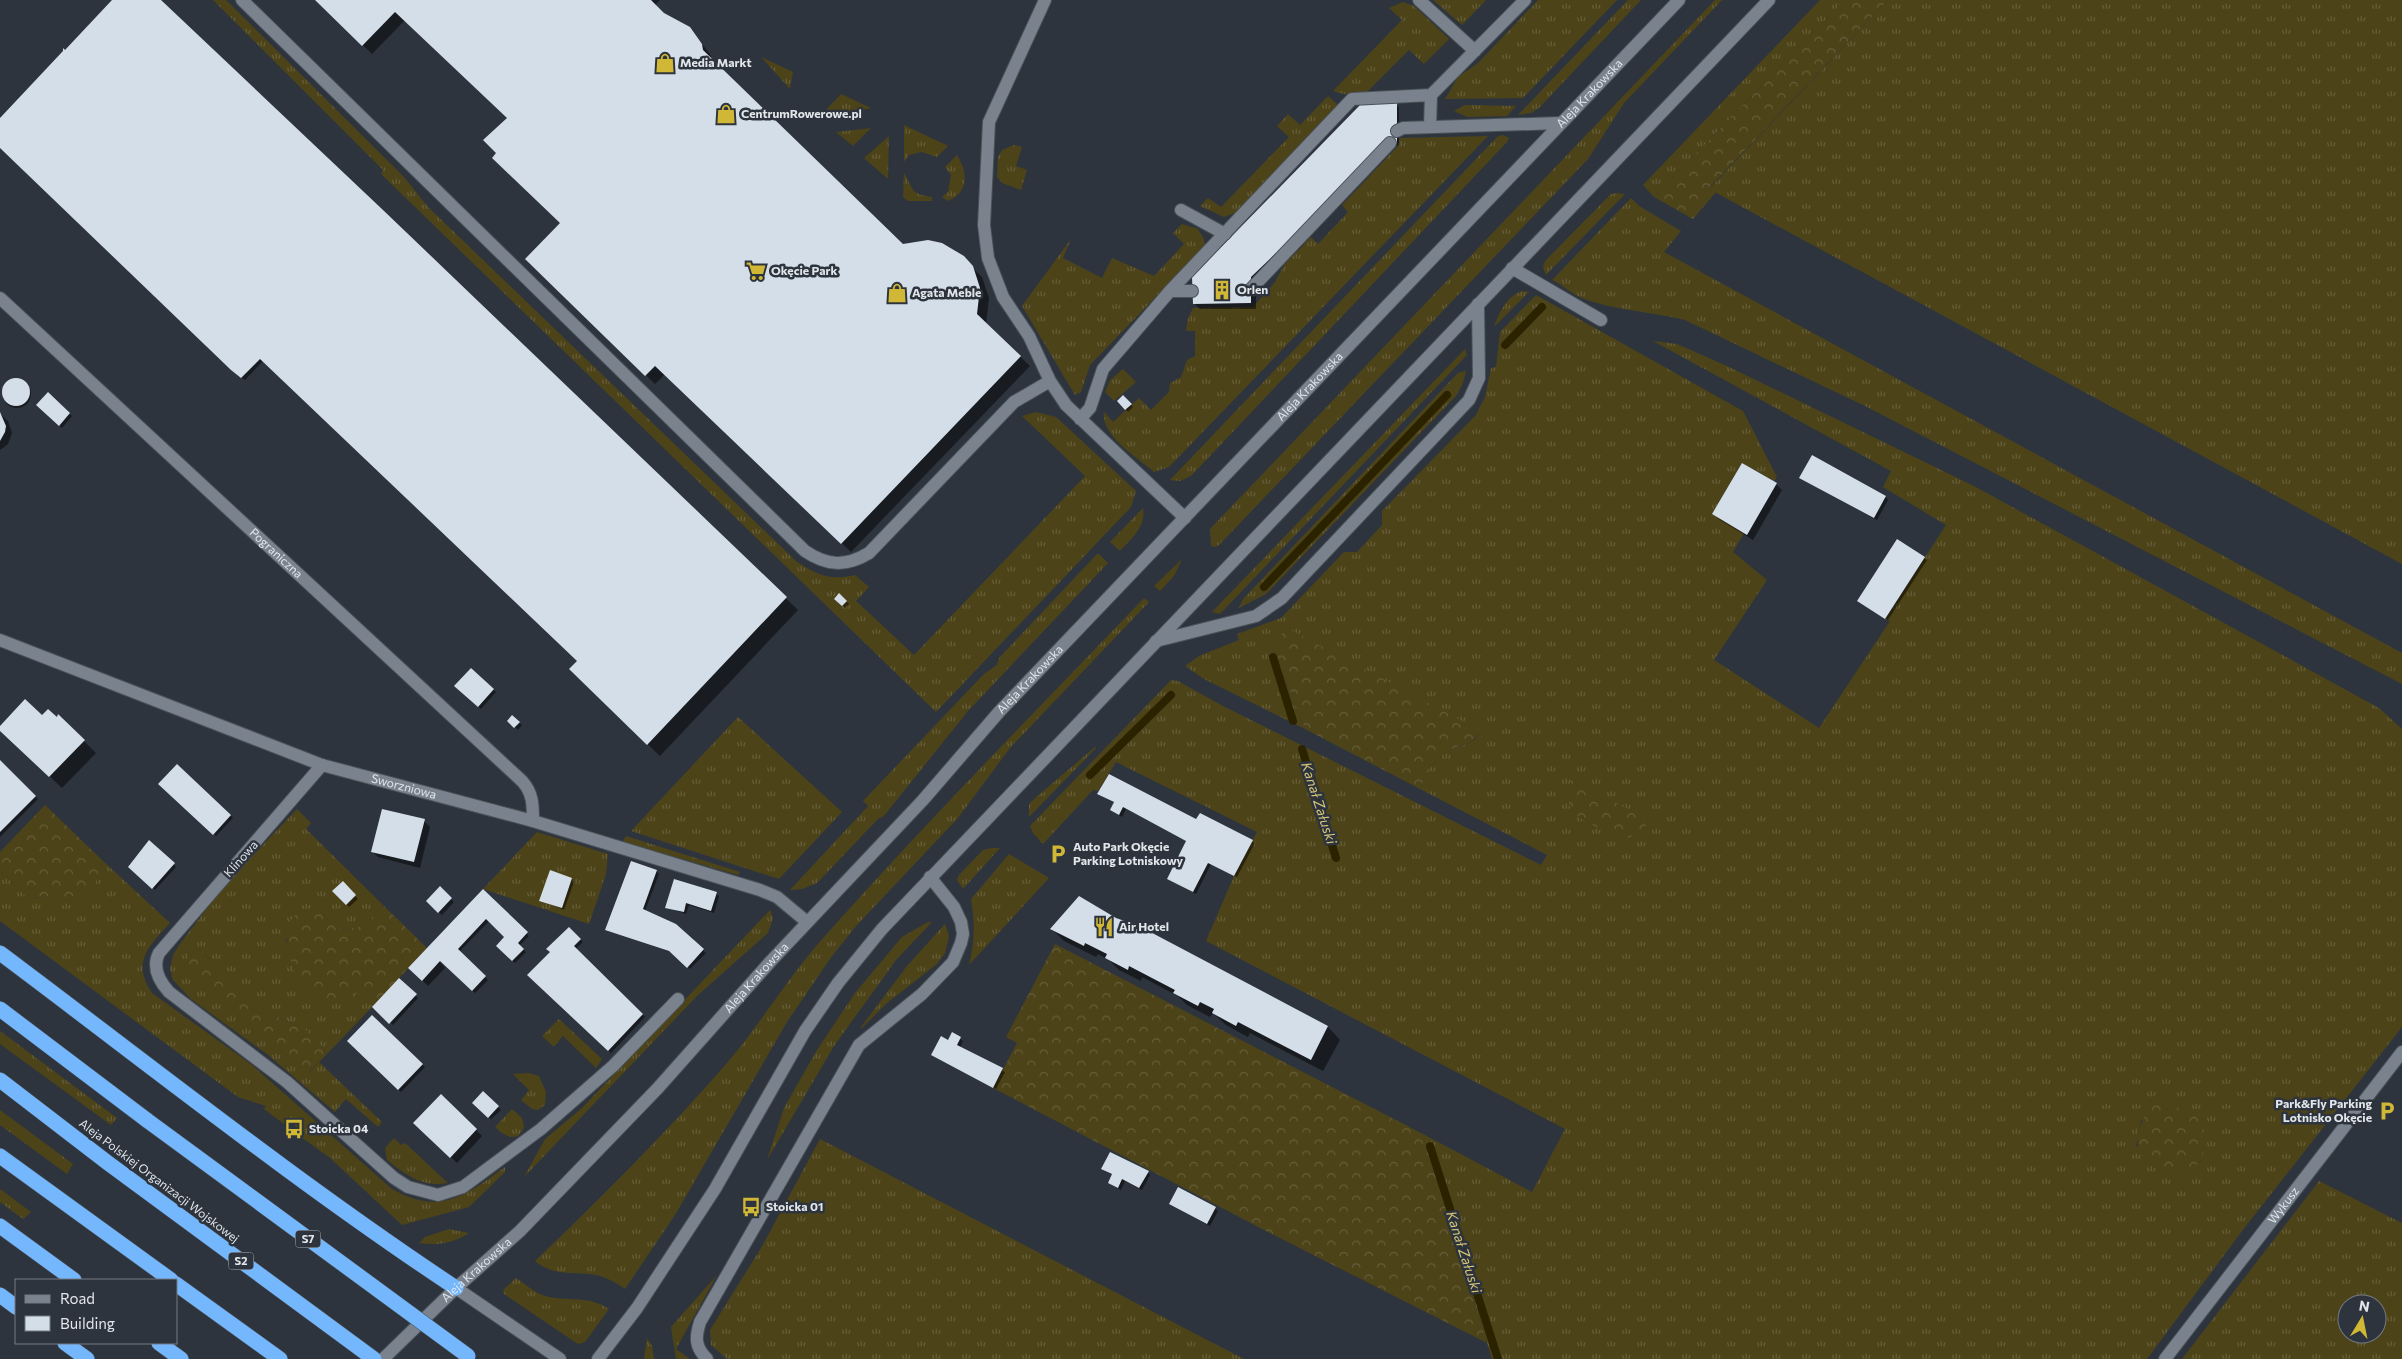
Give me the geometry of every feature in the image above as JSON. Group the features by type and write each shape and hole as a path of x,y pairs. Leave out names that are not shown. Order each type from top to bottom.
{"highway":[{"path":"0,953 279,1162 395,1247 456,1288"},
{"name":"S7","path":"0,1009 148,1121 471,1359"},
{"name":"Aleja Polskiej Organizacji Wojskowej","path":"0,1080 108,1163 374,1359"},
{"path":"0,1156 171,1279"},
{"path":"0,1226 73,1279"},
{"path":"178,1285 280,1359"},
{"path":"0,1295 15,1306"},
{"path":"66,1344 87,1359"},
{"path":"160,1344 181,1359"}],"main road":[{"path":"242,0 805,552 816,559 826,563 848,563 869,553 1014,402 1050,381"},
{"path":"1419,0 1475,51"},
{"path":"1080,419 1090,408 1103,369 1170,291 1225,234 1266,197 1352,99 1431,95 1525,0"},
{"name":"Aleja Krakowska","path":"383,1359 456,1288 520,1231 658,1088 807,922 923,800 999,712 1679,0"},
{"path":"598,1359 637,1308 710,1197 805,1031 838,983 882,929 1156,640 1770,0"},
{"path":"1042,1 989,122 984,225 988,258 994,278 1003,297 1029,336 1050,381 1066,405 1185,518"},
{"path":"1430,127 1431,95"},
{"path":"1397,131 1403,128 1560,124"},
{"path":"1251,289 1322,211 1390,144"},
{"path":"1181,210 1225,234"},
{"path":"1512,268 1601,320"},
{"path":"1170,291 1192,291"},
{"name":"Pograniczna","path":"0,298 522,781 533,801 533,821"},
{"path":"1156,640 1256,616 1282,598 1469,400 1478,378 1478,304"},
{"name":"Sworzniowa","path":"0,640 322,765 533,821 760,890 777,897 807,922"},
{"name":"Klinowa","path":"322,765 159,952 157,958 158,976 169,992 287,1082 394,1178 408,1187 438,1195 463,1187 540,1130 613,1066 678,999"},
{"path":"707,1359 699,1351 696,1342 700,1322 858,1045 935,982 953,962 960,950 963,934 961,922 954,907 930,877"},
{"name":"Wykusz","path":"2165,1359 2402,1052"},
{"path":"456,1288 560,1359"}],"green space":[{"path":"213,0 226,0 404,177 428,207 797,562 824,576 846,577 855,575 869,587 856,601 914,655 1085,476 1022,416 1036,412 1056,417 1136,491 1131,507 936,712 381,174 383,170"},
{"path":"1433,0 1486,0 1462,25"},
{"path":"1538,0 1617,0 1523,98 1445,99 1458,77 1478,63"},
{"path":"1628,0 1641,0 1539,108 1531,113 1518,115"},
{"path":"1715,0 1722,0 1624,103 1588,159 1220,544 1216,547 1211,546 1210,529"},
{"path":"1820,0 1845,0 1654,197 1643,185"},
{"path":"1845,0 1888,0 1709,188 1716,192 1693,219 1654,197"},
{"path":"1888,0 2402,0 2402,564 1709,189"},
{"path":"1403,2 1414,6 1449,39 1424,64 1409,50 1366,93 1343,94 1333,91 1402,20 1389,8"},
{"path":"761,57 793,72 790,89"},
{"path":"841,94 871,108 825,119 821,115"},
{"path":"1328,96 1339,106 1235,213 1224,217 1200,206 1208,198 1221,207 1289,137 1277,126 1288,114 1300,125"},
{"path":"1465,105 1516,106 1507,116 1467,117 1454,111"},
{"path":"904,125 948,146 937,157 922,152 909,155 904,162"},
{"path":"871,128 853,146 836,132"},
{"path":"1503,135 1509,138 1507,142 1191,476 1180,481 1170,480 1498,136"},
{"path":"889,136 888,179 864,158"},
{"path":"1488,136 1169,467 1154,472 1114,438 1108,430 1104,412 1113,422 1139,398 1151,410 1169,392 1170,383 1181,377 1187,360 1195,356 1195,331 1186,331 1188,318 1193,308 1253,307 1275,282 1284,265 1311,237 1318,244 1348,212 1342,205 1397,147 1400,138"},
{"path":"1014,145 1022,147 1016,166 1027,170 1021,190 1002,183 997,177 998,157 1002,150"},
{"path":"957,155 965,175 963,187 960,193 948,201 942,197 948,192 951,175 945,167"},
{"path":"904,173 916,193 932,197 932,201 908,201 903,197"},
{"path":"1611,194 1625,194 1546,275 1543,267 1545,261"},
{"path":"1631,198 1639,206 1681,231 1664,252 2402,653 2402,684 1865,406 1685,320 1594,302 1578,296 1552,280"},
{"path":"1182,224 1198,229 1204,239 1205,246 1090,365 1081,392 1075,395 1022,306 1071,239 1063,258 1102,278 1112,258 1154,276 1184,244 1173,233"},
{"path":"1523,291 1529,292 1494,327 1508,300"},
{"path":"1536,295 1743,411 1777,477 1774,481 1742,463 1712,514 1744,533 1733,552 1767,580 1714,660 1819,728 1890,621 1885,619 1946,525 1883,487 1891,471 1653,341 1677,344 1729,367 1974,486 2379,708 2402,729 2402,1027 2242,1231 2147,1359 1492,1359 1423,1134 1532,1192 1565,1129 1206,941 1234,876 1257,832 1116,762 1098,791 1093,790 1043,844 1033,833 1030,826 1171,680 1178,681 1223,706 1541,865 1547,855 1420,789 1428,771 1441,756 1452,749 1472,742 1481,731 1272,645 1305,729 1204,679 1185,666 1199,656 1239,640 1237,634 1281,618 1344,552 1357,552 1382,525 1382,511 1476,415 1485,397 1491,368 1496,367 1500,332","holes":["2141,1120 2204,1133 2204,1148 2200,1162 2136,1146"]},
{"path":"1465,349 1467,355 1220,614 1212,612"},
{"path":"1123,369 1136,382 1114,401 1105,392 1110,380"},
{"path":"1466,371 1463,383 1456,396 1266,594 1239,608 1243,599 1458,373"},
{"path":"1143,508 1140,527 1120,551 1110,542"},
{"path":"1098,553 1108,563 968,711 883,817 879,818 817,883 802,889 790,890 868,806 863,801 984,674 997,665 999,658"},
{"path":"1182,559 1174,576 1160,591 1154,586"},
{"path":"1144,598 1149,602 1010,748 958,818 857,925 832,956 787,1022 675,1215 625,1289 611,1280 600,1276 557,1271 542,1266 535,1261 609,1189 681,1114 740,1047 824,937 942,808"},
{"path":"1287,628 1481,731 1471,742 1452,749 1441,756 1428,771 1420,789 1305,729 1272,645"},
{"path":"738,717 842,812 779,879 631,831"},
{"path":"1096,748 1029,817 1029,804"},
{"path":"1571,779 1649,820 1643,830 1629,838 1596,827 1580,818 1574,813 1569,804"},
{"path":"45,805 102,860 99,874 92,888 88,894 76,902 65,903 44,897 28,898 0,871 0,852"},
{"path":"297,809 311,823 306,829 384,906 363,926 339,931 321,912 286,939 295,971 307,991 314,997 350,996 359,993 372,1007 328,1053 315,1039 293,1024 268,1013 196,946 310,1072 319,1062 382,1122 378,1127 346,1099 335,1112 268,1055 191,999 173,980 170,969 173,955 179,945 224,886"},
{"path":"537,832 608,854 606,874 589,924 483,889"},
{"path":"626,836 740,872 738,875 631,844 623,841"},
{"path":"1000,848 963,889 957,880 959,875 983,850"},
{"path":"1009,854 1049,878 969,965 974,932 971,899"},
{"path":"102,860 170,923 155,939 145,955 143,972 152,993 252,1065 392,1189 409,1197 438,1202 464,1194 505,1167 505,1172 469,1207 402,1225 330,1158 301,1137 305,1133 287,1120 284,1124 264,1109 266,1106 238,1097 0,921 0,871 28,898 44,897 71,902 80,899 92,885 98,876"},
{"path":"384,906 427,948 372,1007 358,993 342,1001 329,1004 318,1000 308,993 297,978 290,958 287,937 288,927 292,919 298,913 304,911 321,912 339,931 363,926"},
{"path":"770,910 773,918 768,933 698,995 524,1177 545,1139 582,1108"},
{"path":"928,922 932,922 896,960 834,1046 767,1160 784,1108 817,1050 855,993 902,937"},
{"path":"945,924 949,936 945,953 937,964 887,1003 862,1028 907,966"},
{"path":"1055,944 1423,1134 1487,1343 1266,1231 993,1088 1017,1043 1006,1037"},
{"path":"196,946 268,1013 306,1030 328,1053 309,1072 189,971 187,957"},
{"path":"559,1019 602,1059 596,1068 563,1036 554,1047 542,1036"},
{"path":"0,1031 117,1118 111,1125 0,1044"},
{"path":"529,1073 539,1076 546,1092 545,1105 538,1110 532,1109 521,1100 529,1090 513,1074"},
{"path":"2159,1098 2202,1120 2204,1151 2200,1161 2191,1169 2178,1173 2163,1171 2150,1165 2141,1154 2137,1139 2143,1121"},
{"path":"512,1109 522,1118 524,1127 515,1137 502,1133 495,1127"},
{"path":"0,1110 73,1164 67,1174 0,1125"},
{"path":"394,1138 401,1145 405,1143 448,1183 431,1184 415,1179 387,1160 385,1148"},
{"path":"820,1139 1244,1359 727,1359 711,1345 710,1330 761,1248"},
{"path":"2319,1181 2402,1223 2402,1359 2182,1359"},
{"path":"0,1189 31,1212 23,1219 0,1202"},
{"path":"449,1229 469,1233 445,1243 419,1243 425,1237"},
{"path":"717,1275 676,1349 690,1359 676,1359 671,1327"},
{"path":"516,1278 535,1292 544,1296 595,1302 609,1309 585,1342 578,1344 504,1294 503,1290"},
{"path":"647,1338 652,1346 654,1359 644,1359"}],"building":[{"path":"112,0 161,0 787,597 647,745 569,669 577,661 260,359 241,378 231,370 0,148 0,118 63,51 63,48 65,50"},
{"name":"Okęcie Park","path":"315,0 651,0 664,13 690,27 702,44 703,50 903,244 928,240 942,243 964,256 973,266 980,288 977,314 1021,356 841,544 655,366 645,376 525,259 560,223 492,158 496,153 483,140 507,118 395,12 362,46"},
{"path":"1397,103 1397,144 1383,143 1295,235 1251,277 1251,303 1193,304 1192,277 1361,104"},
{"path":"16,378 26,382 30,392 26,402 16,406 6,402 2,392 6,382"},
{"path":"48,392 70,413 59,426 36,405"},
{"path":"1123,395 1132,404 1125,410 1117,401"},
{"path":"0,412 6,426 0,441"},
{"path":"1812,455 1886,496 1874,518 1799,478"},
{"path":"1742,463 1777,483 1747,535 1712,514"},
{"path":"1897,539 1925,557 1885,619 1857,601"},
{"path":"839,593 847,601 842,606 834,599"},
{"path":"471,668 494,689 478,707 454,686"},
{"path":"25,699 42,715 48,709 57,717 58,714 85,740 49,777 0,731 0,726"},
{"path":"512,715 520,722 514,728 507,721"},
{"path":"0,760 36,796 0,832"},
{"path":"177,764 231,815 213,835 158,784"},
{"path":"1109,774 1196,819 1200,813 1253,840 1234,876 1208,863 1193,892 1167,879 1186,841 1123,807 1119,815 1110,810 1114,802 1097,794"},
{"path":"382,809 425,819 414,862 371,852"},
{"path":"149,840 175,863 152,889 128,867"},
{"path":"631,861 657,870 643,909 676,924 704,949 687,968 669,951 605,930"},
{"path":"550,870 572,878 562,908 539,901"},
{"path":"674,879 717,892 711,911 686,903 684,912 665,908"},
{"path":"343,881 356,895 346,905 332,891"},
{"path":"440,886 452,898 438,913 426,901"},
{"path":"483,889 528,932 518,943 524,949 512,961 496,946 504,937 486,919 458,949 486,976 472,991 440,961 422,981 408,968"},
{"path":"1079,896 1116,918 1139,926 1328,1026 1311,1060 1238,1022 1236,1026 1212,1013 1214,1009 1200,1002 1198,1006 1173,993 1175,990 1129,966 1128,970 1105,958 1107,954 1085,943 1084,946 1050,929"},
{"path":"569,927 581,939 574,946 643,1014 608,1051 527,975 550,952 546,949"},
{"path":"399,978 417,994 389,1024 372,1007"},
{"path":"372,1015 423,1064 398,1090 347,1041"},
{"path":"952,1032 961,1037 957,1045 1003,1068 993,1088 931,1055 941,1036 948,1040"},
{"path":"483,1091 499,1106 488,1118 472,1103"},
{"path":"441,1094 477,1129 450,1158 413,1123"},
{"path":"1110,1152 1149,1171 1139,1188 1122,1179 1118,1188 1108,1183 1112,1174 1101,1169"},
{"path":"1178,1187 1216,1207 1207,1224 1169,1204"}],"waterway":[{"path":"1505,345 1542,307"},
{"path":"1264,587 1447,395"},
{"name":"Kanał Załuski","path":"1273,657 1293,721"},
{"path":"1090,775 1171,695"},
{"name":"Kanał Załuski","path":"1302,749 1336,858"},
{"name":"Kanał Załuski","path":"1430,1146 1498,1359"}],"place":[{"name":"Media Markt","path":"665,63"},
{"name":"CentrumRowerowe.pl","path":"726,114"},
{"name":"Okęcie Park","path":"756,271"},
{"name":"Orlen","path":"1222,290"},
{"name":"Agata Meble","path":"897,293"},
{"name":"Auto Park Okęcie Parking Lotniskowy","path":"1058,854"},
{"name":"Air Hotel","path":"1104,927"},
{"name":"Park&Fly Parking Lotnisko Okęcie","path":"2387,1111"},
{"name":"Stoicka 04","path":"294,1129"},
{"name":"Stoicka 01","path":"751,1207"}]}
